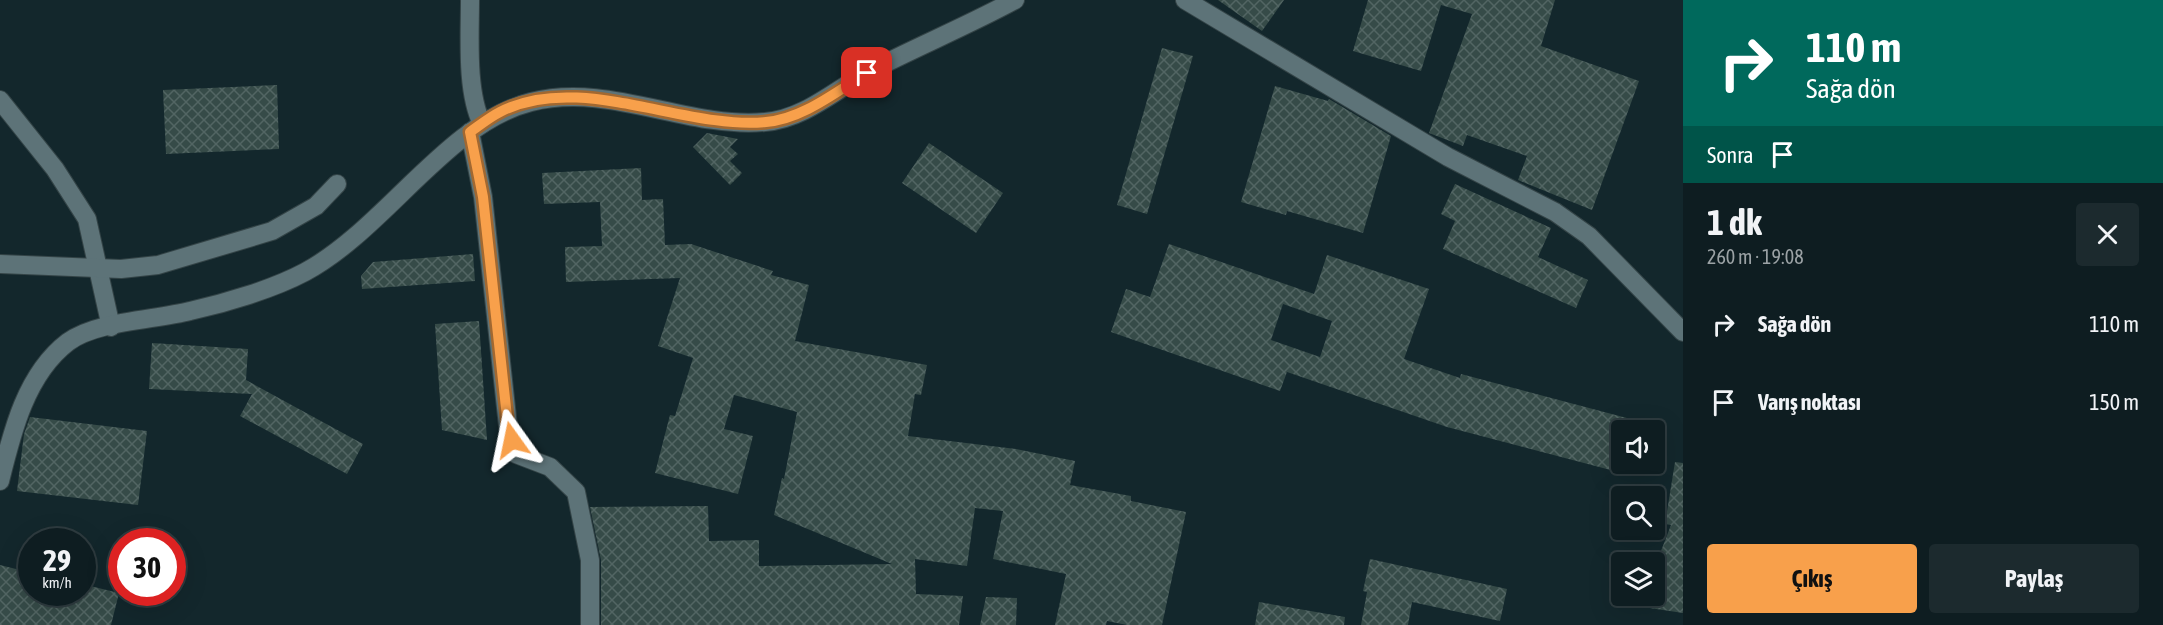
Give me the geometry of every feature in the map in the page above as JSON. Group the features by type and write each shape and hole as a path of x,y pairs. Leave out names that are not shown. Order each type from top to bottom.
{"street":[{"path":"470,0 470,57 476,128 508,426 516,454 550,467 576,492 590,560 590,625"},
{"path":"0,481 23,406 42,367 67,343 86,330 191,311 304,273 346,246 476,128 501,111 534,101 572,98 612,101 724,121 767,122 804,111 867,73 1015,0"},
{"path":"1185,0 1448,157 1556,212 1589,236 1683,332"},
{"path":"0,100 55,169 87,219 111,327"},
{"path":"0,264 99,269 158,265 257,237 302,216 337,183"}],"building":[{"path":"1218,0 1284,0 1262,31"},
{"path":"1368,0 1555,0 1541,46 1639,81 1592,210 1518,180 1527,156 1467,135 1463,146 1429,133 1472,14 1441,5 1421,71 1353,51"},
{"path":"1162,48 1193,56 1147,214 1117,205"},
{"path":"277,85 279,149 166,154 163,90"},
{"path":"1275,86 1328,101 1329,99 1391,136 1363,233 1287,211 1286,215 1241,202"},
{"path":"707,133 738,139 730,147 738,154 730,161 742,173 730,185 693,147"},
{"path":"929,143 1003,193 976,233 902,183"},
{"path":"641,168 642,200 663,199 665,245 691,244 773,271 771,275 809,285 795,341 927,365 921,395 915,394 908,436 1016,449 1075,461 1070,485 1131,496 1131,501 1186,512 1162,625 1127,625 1107,621 1106,625 1055,625 1066,574 993,559 1003,511 975,508 967,566 915,559 916,594 963,596 959,625 601,625 601,560 590,507 708,506 709,541 759,540 759,566 892,564 774,515 782,478 784,479 797,412 734,395 724,429 753,436 738,494 655,473 670,415 675,416 693,358 658,346 680,278 566,282 565,247 602,246 600,202 544,204 542,173"},
{"path":"1455,184 1551,228 1538,257 1588,280 1576,308 1443,249 1455,221 1441,214"},
{"path":"1169,244 1314,294 1327,255 1429,289 1404,359 1460,378 1461,374 1634,420 1611,420 1611,470 1447,427 1287,372 1280,391 1111,332 1126,289 1150,297","holes":["1283,304 1332,321 1320,357 1271,340"]},
{"path":"473,254 475,281 362,289 361,276 373,262"},
{"path":"479,321 487,440 442,430 435,324"},
{"path":"152,343 248,349 246,380 363,444 347,474 240,416 252,394 149,389"},
{"path":"30,417 147,431 138,505 17,491 24,434"},
{"path":"1675,462 1683,463 1683,613 1636,606 1665,606 1665,552 1661,552 1671,525 1665,524"},
{"path":"1370,559 1507,589 1500,621 1412,602 1408,625 1361,625 1367,592 1363,591"},
{"path":"0,565 18,570 18,606 96,606 96,587 108,590 108,606 116,606 111,625 0,625"},
{"path":"986,597 1017,598 1016,625 980,625"},
{"path":"1259,602 1345,617 1344,625 1255,625"}],"route":[{"path":"512,440 508,426 483,197 470,132 501,111 534,101 572,98 612,101 724,121 767,122 804,111 867,73"}]}
